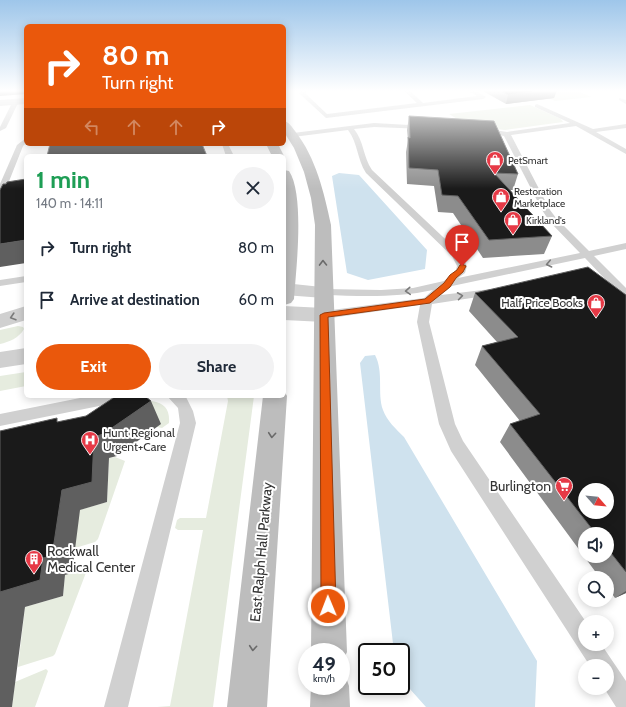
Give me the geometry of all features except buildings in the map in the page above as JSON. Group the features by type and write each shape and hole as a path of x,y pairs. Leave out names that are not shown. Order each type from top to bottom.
{"main road":[{"path":"286,137 309,164 318,194 323,226 329,643"},
{"path":"286,180 290,222 286,269"},
{"name":"East Ralph Hall Parkway","path":"248,707 275,398"},
{"path":"330,695 330,707"}],"street":[{"path":"286,292 324,292"},
{"path":"286,312 324,315"},
{"path":"0,321 24,314"},
{"path":"0,360 24,356"}],"lane":[{"path":"472,129 507,134 577,124 592,131 593,134 626,152"},
{"path":"286,134 387,125 434,127"},
{"path":"592,131 626,126"},
{"path":"350,129 357,135 365,166 369,171 456,255 462,266 461,271 453,277 447,285 427,301 423,322 447,424 457,446 578,628"},
{"path":"507,134 546,210 553,220 626,295"},
{"path":"0,194 20,145 24,142"},
{"path":"615,146 626,145"},
{"path":"324,292 381,293 413,291 626,246"},
{"path":"578,270 587,254"},
{"path":"0,283 24,279"},
{"path":"324,315 506,289"},
{"path":"0,420 109,398"},
{"path":"116,707 188,423 187,409 181,400 178,398"},
{"path":"614,683 626,701"}],"shaded area":[{"path":"464,123 556,123 505,130 469,126"},
{"path":"18,326 23,327 24,329 17,337 0,344 0,330"},
{"path":"24,372 24,386 0,391 0,376"},
{"path":"227,398 254,398 213,707 157,707 170,706 203,530 178,530 175,528 177,520 180,518 206,518"},
{"path":"152,401 163,405 169,414 169,423 162,428 157,427 147,402"},
{"path":"115,457 125,461 98,539 95,542 75,548 55,517 107,502 109,458"},
{"path":"85,567 87,570 55,654 53,656 18,667 25,607 63,596 65,575"},
{"path":"46,669 48,671 35,707 12,707 15,682"}],"water":[{"path":"339,173 359,175 427,250 425,269 368,280 347,273 332,176"},
{"path":"375,355 378,362 380,375 380,397 383,410 387,418 404,437 537,661 535,707 426,707 410,689 410,643 393,643 360,363 365,356"}],"place":[{"name":"PetSmart","path":"495,175"},
{"name":"Restoration Marketplace","path":"501,212"},
{"name":"Kirkland's","path":"513,235"},
{"name":"Half Price Books","path":"596,318"},
{"name":"Hunt Regional Urgent+Care","path":"90,455"},
{"name":"Burlington","path":"564,501"},
{"name":"Rockwall Medical Center","path":"34,574"}],"route":[{"path":"328,606 324,315 427,301 447,285 453,277 461,271 462,266"}]}
